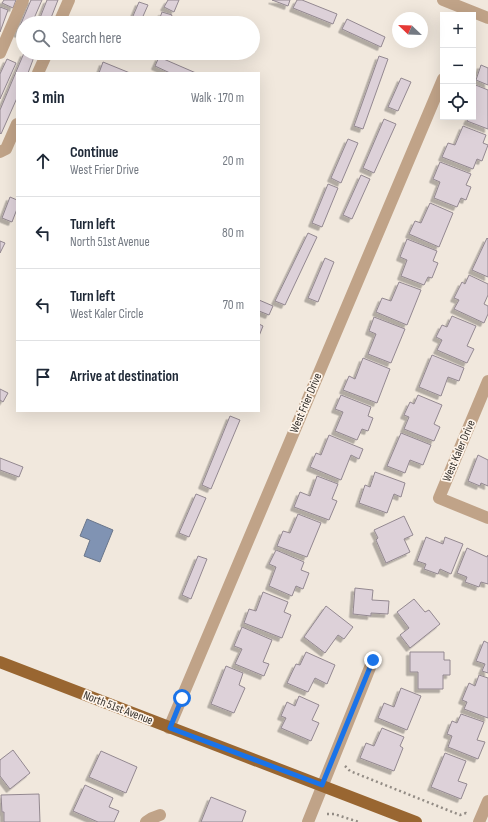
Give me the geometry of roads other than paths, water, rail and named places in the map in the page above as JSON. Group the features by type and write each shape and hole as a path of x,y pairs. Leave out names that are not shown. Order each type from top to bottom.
{"main road":[{"name":"North 51st Avenue","path":"0,662 416,822"}],"street":[{"path":"16,16 23,0"},
{"path":"62,16 69,0"},
{"path":"443,0 470,9 488,18"},
{"path":"0,53 16,16"},
{"path":"38,72 44,60"},
{"name":"West Frier Drive","path":"170,728 440,84"},
{"path":"0,152 6,149 16,126"},
{"name":"West Kaler Drive","path":"488,381 439,498 488,518"},
{"path":"308,822 373,660"},
{"path":"479,822 488,801"},
{"path":"146,822 160,815"}],"water":[{"path":"87,519 113,530 100,562 84,556 90,540 80,536"}]}
